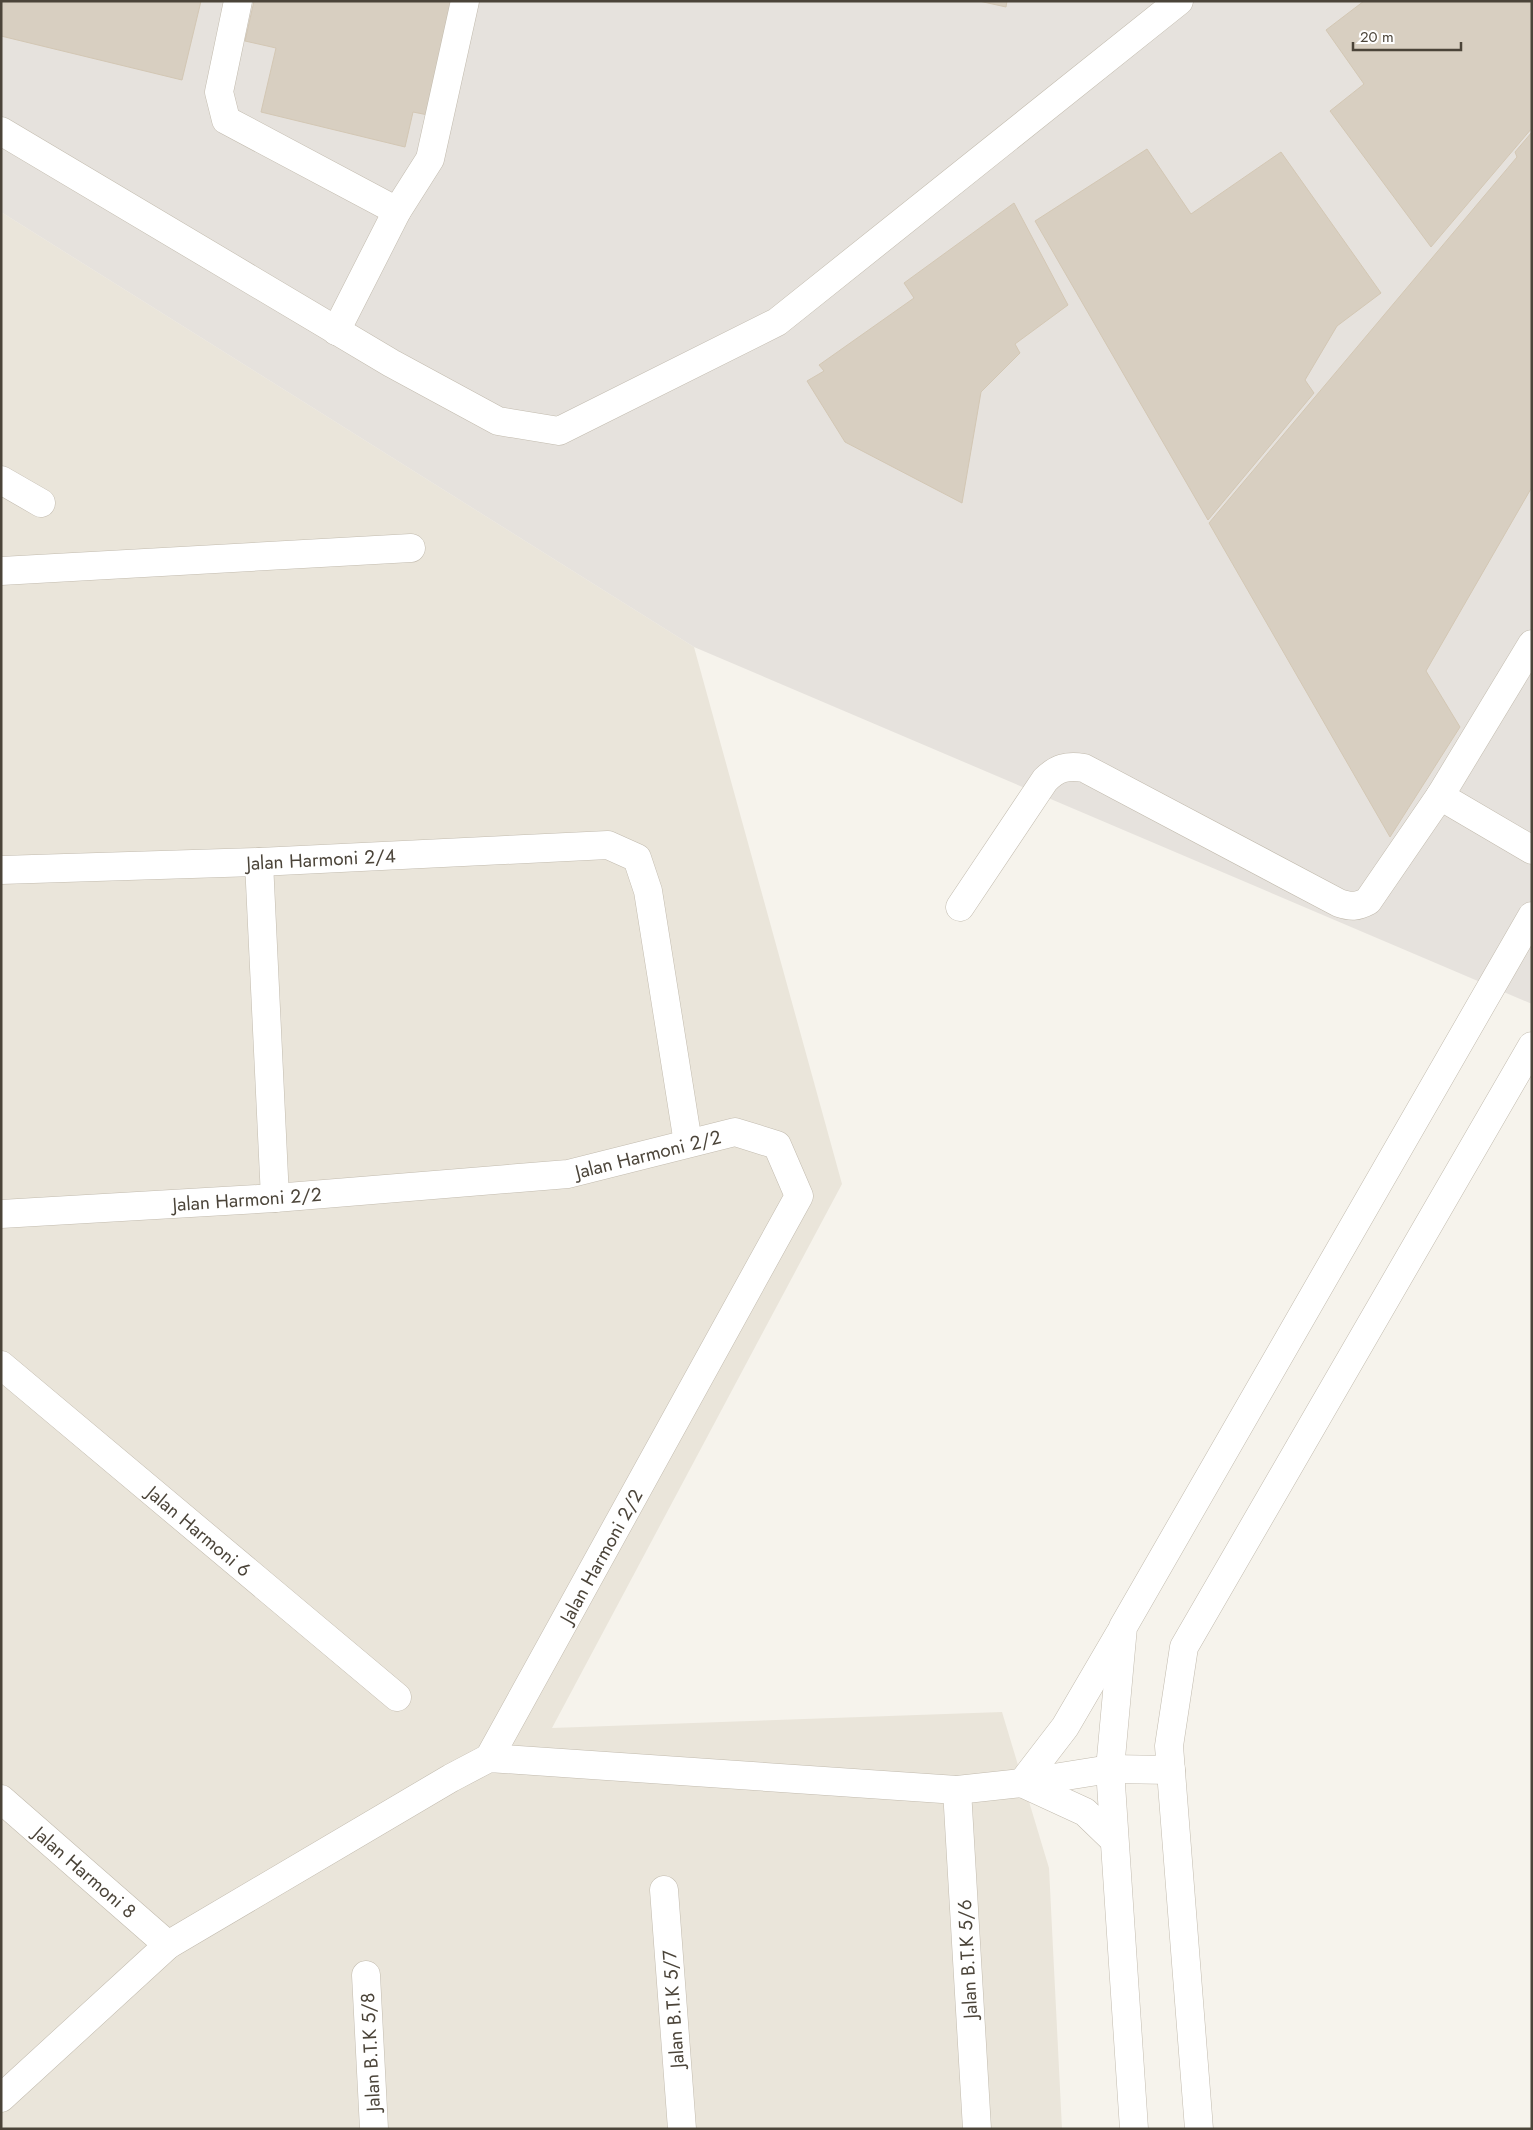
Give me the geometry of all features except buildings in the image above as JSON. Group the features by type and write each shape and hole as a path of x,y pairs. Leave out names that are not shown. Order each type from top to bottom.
{"street":[{"path":"238,1 219,92 226,120 397,211"},
{"path":"336,331 397,211 430,159 465,1"},
{"path":"1,130 336,331 498,421 559,431 777,322 1179,1"},
{"path":"1,480 40,503"},
{"path":"1,571 411,548"},
{"path":"960,907 1045,780 1061,768 1072,766 1084,768 1339,903 1349,907 1359,906 1368,901 1440,796 1532,644"},
{"path":"1440,796 1532,850"},
{"name":"Jalan Harmoni 2/4","path":"1,870 259,862 608,845 637,858 648,891 688,1143"},
{"path":"259,862 275,1198"},
{"path":"1022,1783 1065,1727 1532,916"},
{"path":"1199,2129 1169,1746 1184,1647 1532,1046"},
{"name":"Jalan Harmoni 2/2","path":"1,1214 275,1198 568,1174 735,1132 777,1145 799,1196 489,1758"},
{"name":"Jalan Harmoni 6","path":"1,1366 397,1697"},
{"path":"1123,1627 1110,1769 1134,2129"},
{"path":"1,2098 168,1945 489,1758 957,1790 1022,1783 1110,1769 1171,1770"},
{"path":"1022,1783 1085,1812 1114,1840"},
{"name":"Jalan B.T.K 5/6","path":"957,1790 977,2129"},
{"name":"Jalan Harmoni 8","path":"1,1799 168,1945"},
{"name":"Jalan B.T.K 5/7","path":"664,1890 682,2129"},
{"name":"Jalan B.T.K 5/8","path":"366,1975 374,2129"}],"shaded area":[{"path":"1,1 1532,1 1532,1004 694,647 1,212"},
{"path":"1,212 694,647 842,1184 552,1728 1002,1712 1049,1868 1062,2129 1,2129"}]}
